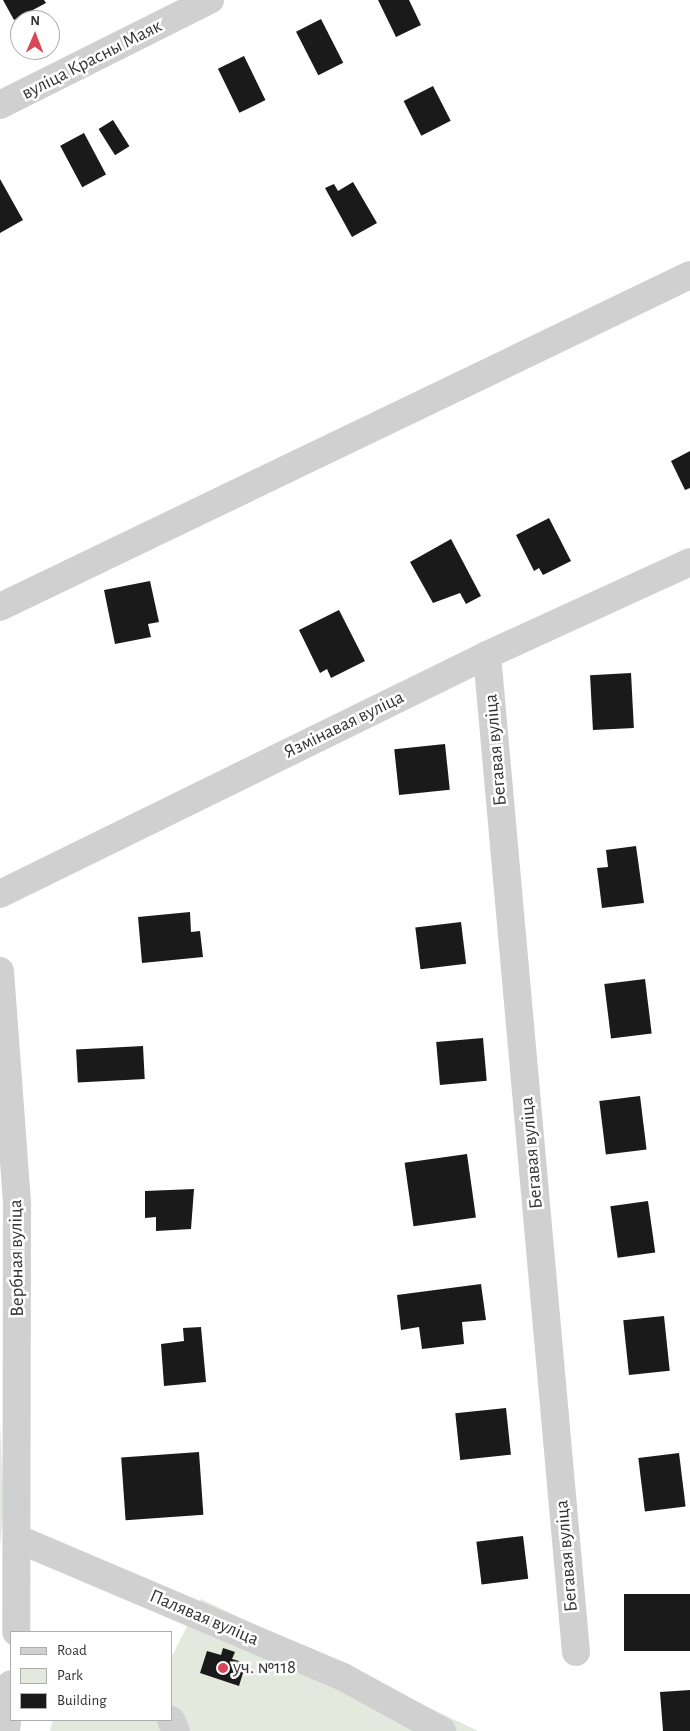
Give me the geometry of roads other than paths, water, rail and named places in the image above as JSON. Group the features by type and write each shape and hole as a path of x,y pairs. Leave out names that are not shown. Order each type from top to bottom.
{"street":[{"name":"вуліца Красны Маяк","path":"0,105 210,0"},
{"path":"0,607 690,275"},
{"name":"Язмінавая вуліца","path":"0,894 487,654 690,562"},
{"name":"Бегавая вуліца","path":"487,654 576,1652"},
{"name":"Вербная вуліца","path":"0,971 17,1205 18,1539 16,1631"},
{"name":"Палявая вуліца","path":"18,1539 342,1677 442,1731"},
{"path":"6,1731 10,1693"}],"place":[{"name":"уч. №118","path":"223,1668"}]}
